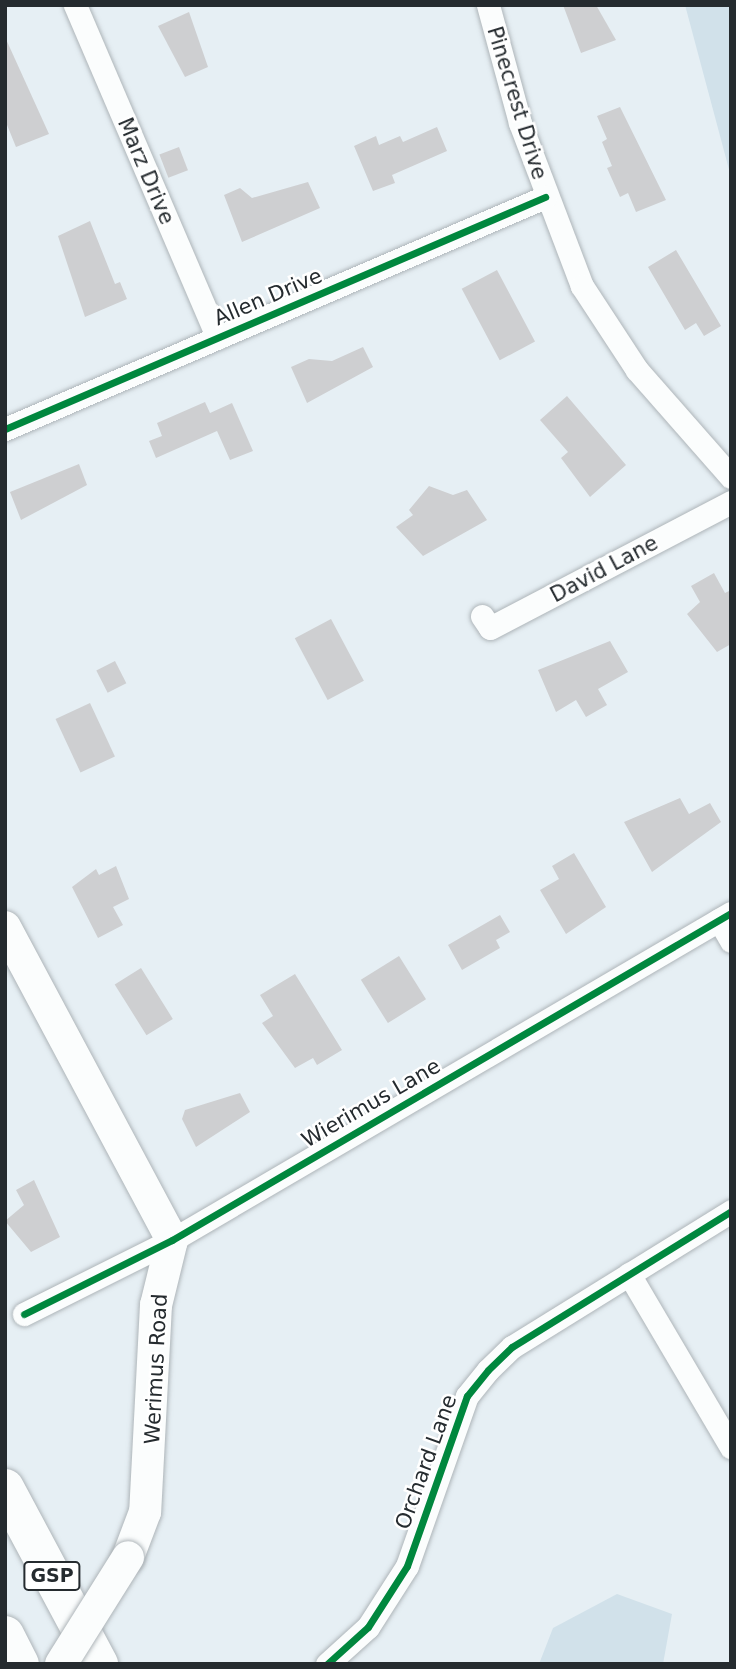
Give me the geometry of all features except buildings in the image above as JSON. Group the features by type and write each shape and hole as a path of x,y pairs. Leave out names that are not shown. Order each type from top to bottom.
{"highway":[{"name":"GSP","path":"5,1488 99,1664"},
{"path":"5,1635 20,1664"}],"main road":[{"path":"5,927 172,1240"},
{"name":"Werimus Road","path":"61,1664 128,1557 145,1512 156,1305 172,1240"}],"street":[{"name":"Marz Drive","path":"75,5 218,338"},
{"name":"Pinecrest Drive","path":"488,5 545,197 607,330 731,477"},
{"name":"Allen Drive","path":"5,429 545,197"},
{"name":"David Lane","path":"482,616 490,628 731,502"},
{"path":"725,916 731,940"},
{"name":"Wierimus Lane","path":"24,1314 172,1240 725,916"},
{"name":"Orchard Lane","path":"327,1664 368,1627 407,1566 467,1396 512,1348 731,1212"},
{"path":"629,1274 731,1447"}],"shaded area":[{"path":"685,5 731,5 731,177"},
{"path":"617,1594 672,1614 663,1664 539,1664 553,1628"}],"cycle path":[{"path":"5,429 545,197"},
{"path":"24,1314 172,1240 731,913"},
{"path":"327,1664 368,1627 407,1566 467,1396 488,1370 512,1347 731,1211"}]}
